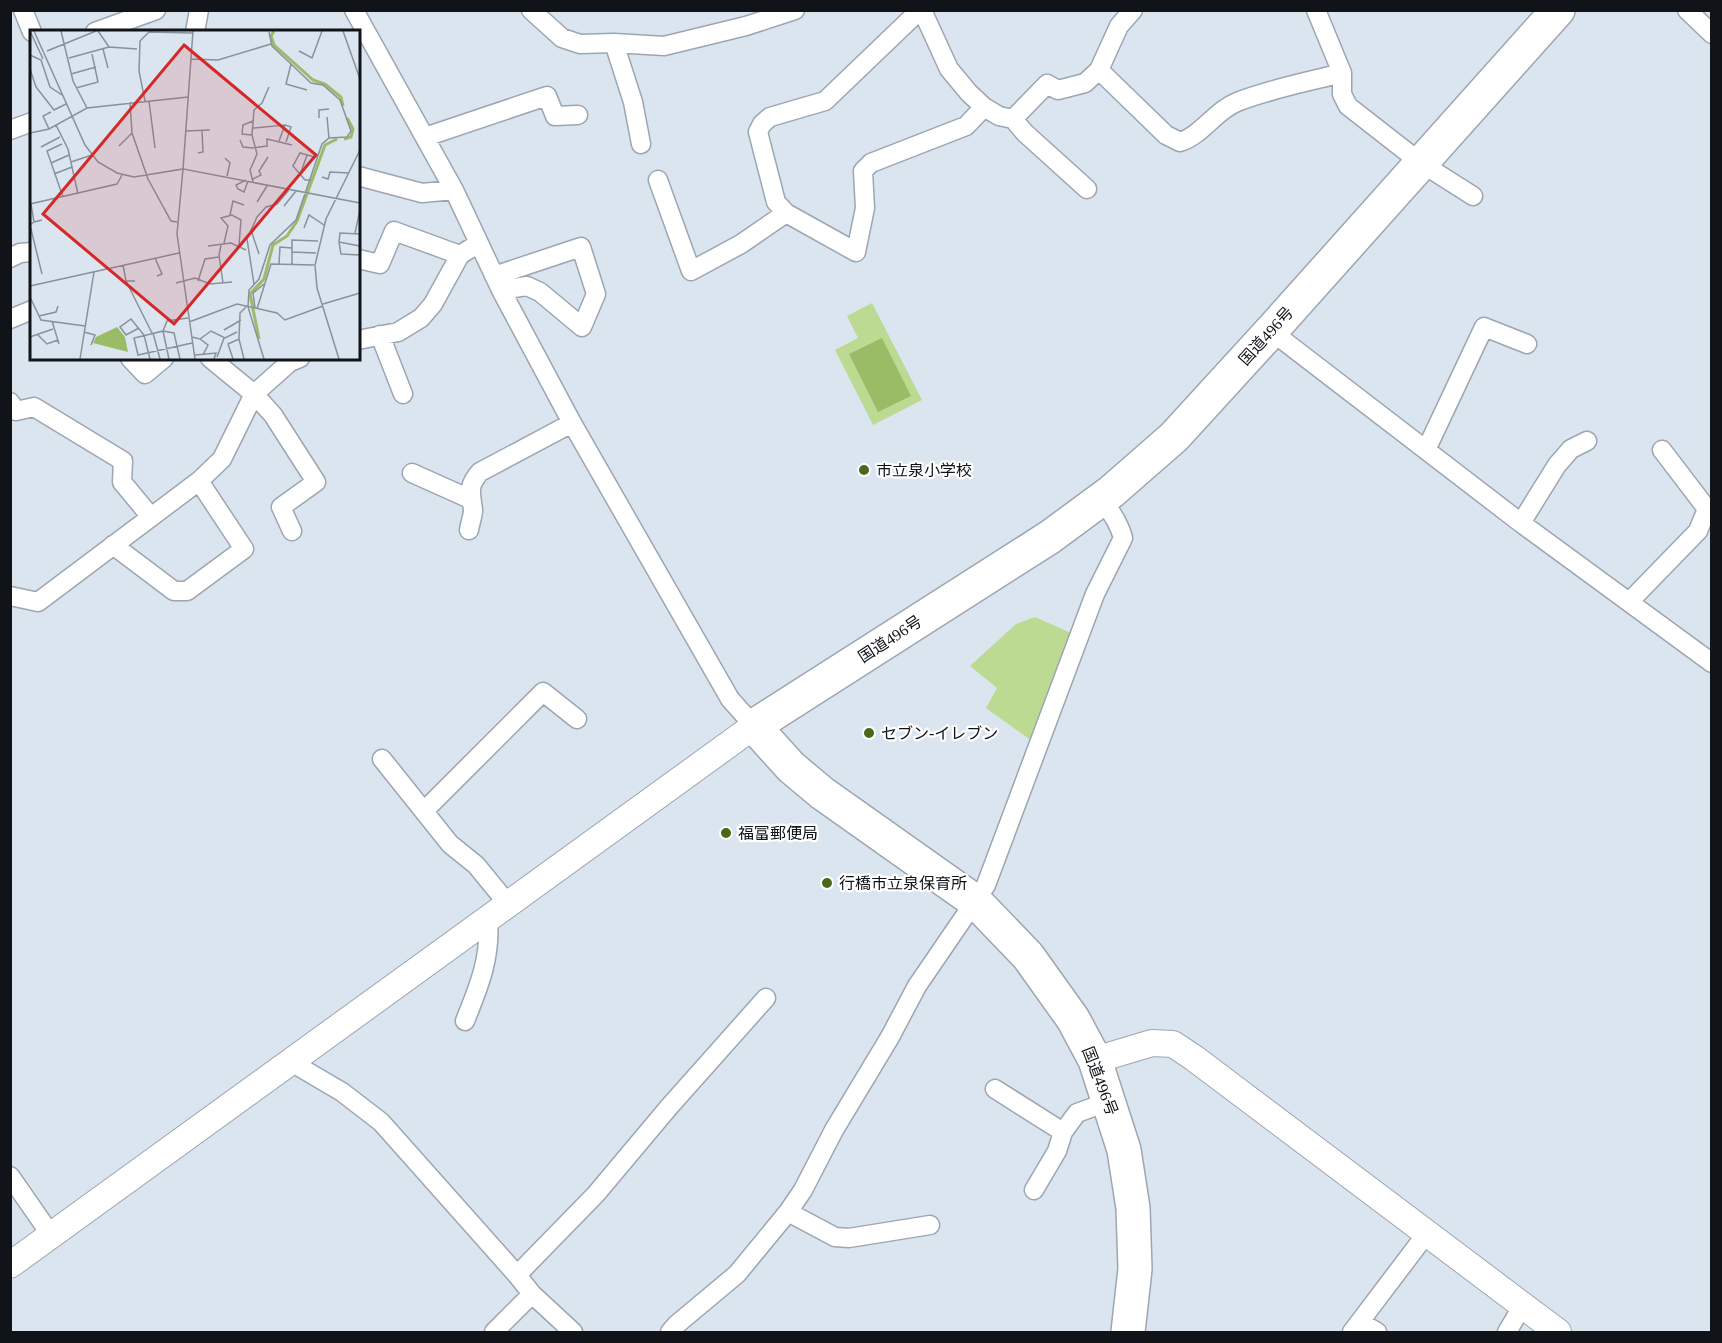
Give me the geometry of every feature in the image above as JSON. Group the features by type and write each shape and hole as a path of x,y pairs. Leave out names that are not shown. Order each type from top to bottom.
{"highway":[{"name":"国道496号","path":"1128,1332 1135,1269 1133,1208 1124,1150 1095,1060 1073,1019 1048,981 1022,949 976,902 822,793 791,767 754,726 1050,537 1101,499 1174,437 1271,332 1558,10"}],"street":[{"path":"23,10 31,30"},
{"path":"100,30 156,10"},
{"path":"195,30 199,10"},
{"path":"10,1265 754,726 730,699 572,423 497,283 454,190 354,10"},
{"path":"531,10 562,38 580,44 614,43 664,46 795,10"},
{"path":"984,107 966,126 871,163 863,171 865,208 856,252 786,213 776,202 758,132 762,124 770,117 825,101 921,10 949,69 984,107 999,116 1013,119 1025,133 1087,189"},
{"path":"1013,119 1047,84 1059,90 1086,83 1099,70 1119,27 1133,10"},
{"path":"1316,10 1342,73 1342,94 1348,106 1421,163 1473,196"},
{"path":"1687,10 1712,34"},
{"path":"614,43 633,102 641,144"},
{"path":"1099,70 1166,135 1180,142 1187,140 1221,110 1238,102 1342,73"},
{"path":"425,137 547,96 555,116 579,115"},
{"path":"10,130 30,123"},
{"path":"360,178 422,193 454,190"},
{"path":"658,180 691,271 741,244 786,213"},
{"path":"360,259 380,264 394,231 460,255"},
{"path":"360,340 398,332 421,318 433,304 460,255 479,243"},
{"path":"581,247 596,294 582,327 540,292 528,286 497,283 581,247"},
{"path":"10,258 20,253 30,252"},
{"path":"10,319 30,311"},
{"path":"1426,450 1484,327 1527,344"},
{"path":"1271,332 1521,523 1712,663"},
{"path":"380,335 403,394"},
{"path":"132,360 145,374 162,360"},
{"path":"212,360 254,394 273,415 316,482 281,507 292,531"},
{"path":"10,596 38,602 199,481 222,459 254,394 296,360"},
{"path":"10,402 16,411 34,407 123,461 122,482 151,517"},
{"path":"469,530 473,512 470,499 471,483 480,472 572,423"},
{"path":"1521,523 1557,465 1571,449 1587,441"},
{"path":"1629,602 1698,531 1709,501 1662,450"},
{"path":"412,473 470,499"},
{"path":"113,545 174,591 187,591 244,549 199,481"},
{"path":"670,1332 737,1274 788,1212 815,1170 834,1130 890,1037 917,986 986,885 1095,594 1123,538 1121,528 1113,513 1101,499"},
{"path":"424,811 543,692 577,719"},
{"path":"382,759 450,844 476,865 498,912 490,938 484,973 465,1021"},
{"path":"517,1275 596,1194 669,1107 766,998"},
{"path":"1095,1060 1152,1043 1173,1044 1558,1332"},
{"path":"291,1062 342,1092 381,1122 532,1294 573,1332"},
{"path":"995,1089 1063,1132"},
{"path":"1034,1190 1057,1151 1063,1132 1077,1113 1110,1101"},
{"path":"10,1176 51,1235"},
{"path":"788,1212 835,1237 849,1238 930,1225"},
{"path":"1377,1332 1356,1327 1428,1233"},
{"path":"494,1332 532,1294"},
{"path":"1507,1332 1523,1305"}],"shaded area":[{"path":"872,303 922,400 873,425 835,350 858,338 847,316"},
{"path":"882,338 911,396 878,412 849,354"},
{"path":"1035,617 1073,634 1032,741 986,708 997,688 970,666 1016,624"}],"place":[{"name":"市立泉小学校","path":"864,470"},
{"name":"セブン-イレブン","path":"869,733"},
{"name":"福富郵便局","path":"726,833"},
{"name":"行橋市立泉保育所","path":"827,883"}]}
